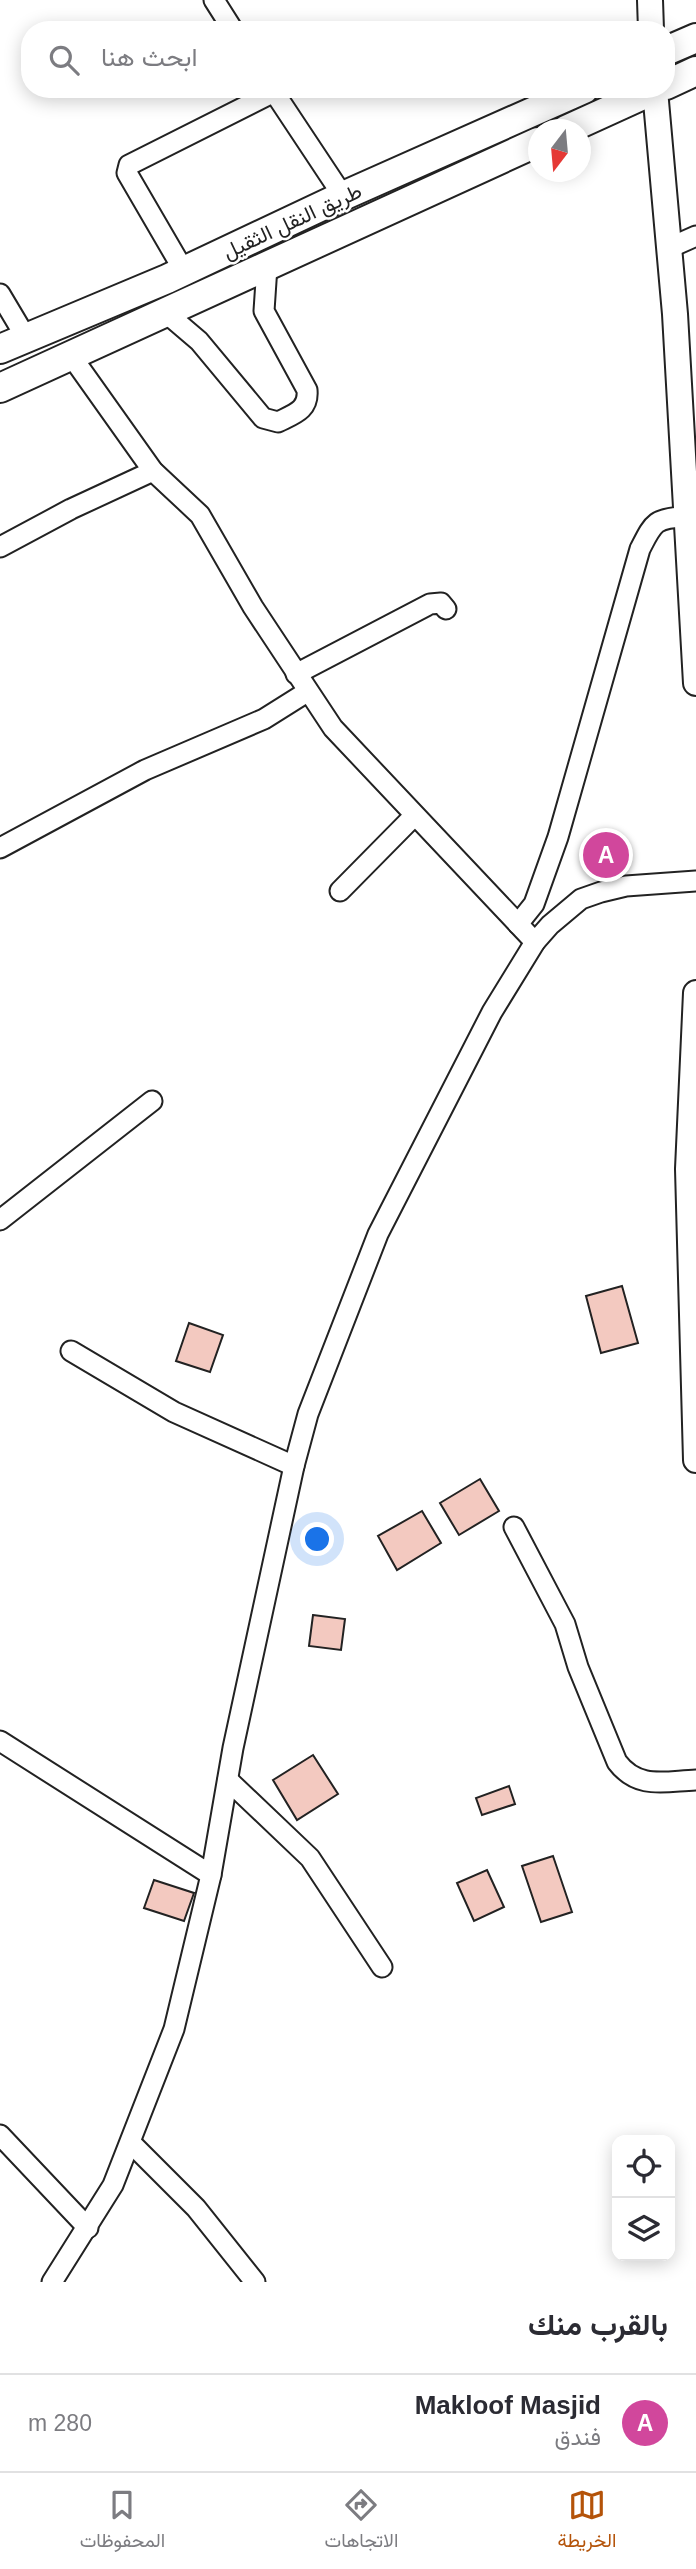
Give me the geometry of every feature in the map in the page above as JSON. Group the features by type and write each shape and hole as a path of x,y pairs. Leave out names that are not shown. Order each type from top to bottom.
{"highway":[{"path":"675,47 696,38"},
{"path":"675,81 696,71"},
{"name":"طريق النقل الثقيل","path":"0,349 25,336 184,271 343,196 564,98"},
{"path":"590,119 637,98"},
{"name":"طريق النقل الثقيل","path":"0,388 528,147"}],"main road":[{"path":"650,0 651,21"},
{"path":"656,98 669,248 684,517 692,551 696,682"},
{"path":"696,993 692,1168 696,1460"}],"street":[{"path":"214,0 227,21"},
{"path":"184,271 127,173 129,165 259,98"},
{"path":"278,98 343,196"},
{"path":"669,248 696,236"},
{"path":"165,312 199,341 263,418 278,422 304,408 308,401 307,390 264,311 267,266"},
{"path":"0,294 25,336"},
{"path":"72,357 153,471 200,515 253,607 333,728 535,942"},
{"path":"0,547 71,509 153,471"},
{"path":"518,924 534,904 552,857 640,549 653,524 664,518 684,517"},
{"path":"296,674 430,604 441,603 446,609"},
{"path":"0,848 145,770 264,719 307,692"},
{"path":"340,891 414,816"},
{"path":"52,2282 113,2185 174,2029 211,1875 293,1466 308,1414 378,1234 492,1012 535,942 581,899 626,886 696,881"},
{"path":"0,1220 152,1101"},
{"path":"71,1351 174,1412 293,1466"},
{"path":"514,1527 565,1624 578,1667 617,1762 627,1775 640,1782 696,1780"},
{"path":"0,1741 211,1875"},
{"path":"228,1780 310,1858 382,1966"},
{"path":"0,2135 88,2228"},
{"path":"131,2143 196,2208 255,2282"}],"building":[{"path":"622,1286 638,1343 601,1353 586,1296"},
{"path":"189,1323 223,1335 210,1372 176,1361"},
{"path":"480,1479 499,1511 459,1535 440,1503"},
{"path":"422,1511 441,1543 397,1570 378,1536"},
{"path":"313,1615 345,1619 341,1650 309,1646"},
{"path":"313,1755 338,1794 297,1820 273,1780"},
{"path":"509,1786 515,1804 482,1815 476,1798"},
{"path":"553,1856 572,1912 541,1922 522,1866"},
{"path":"487,1870 504,1907 474,1921 457,1883"},
{"path":"154,1880 194,1893 184,1921 144,1908"}],"place":[{"name":"Makloof Masjid","path":"606,855"}]}
